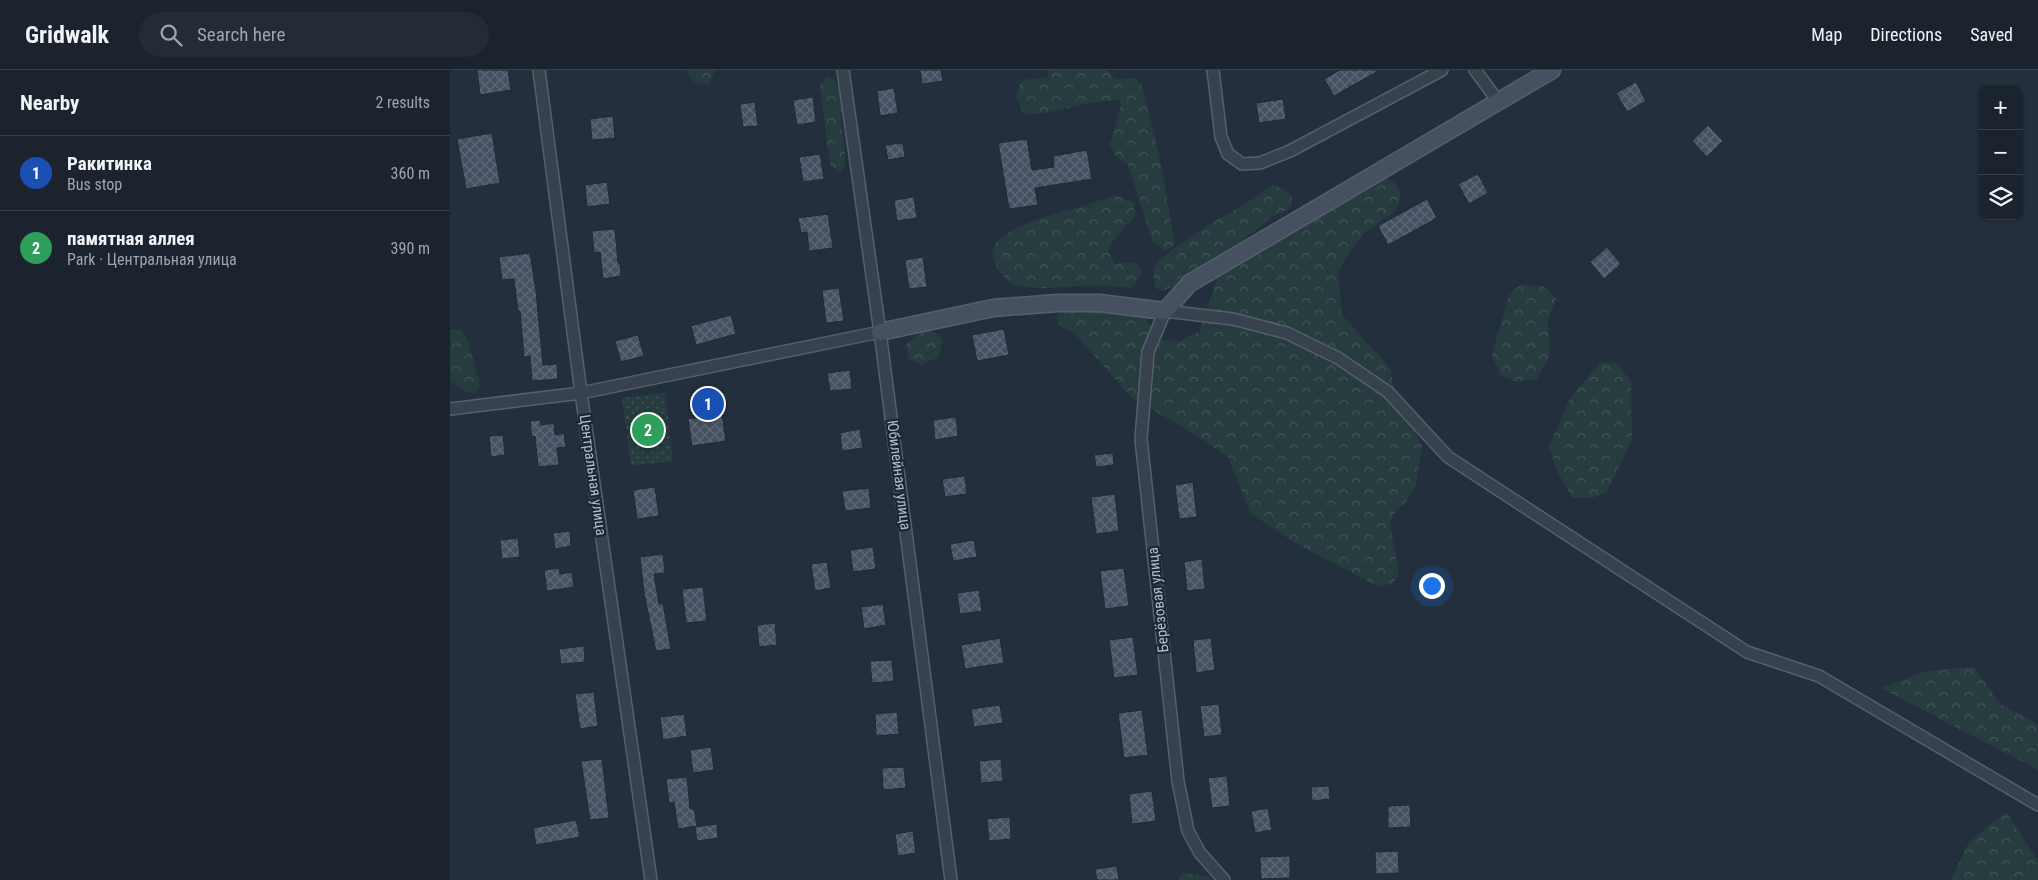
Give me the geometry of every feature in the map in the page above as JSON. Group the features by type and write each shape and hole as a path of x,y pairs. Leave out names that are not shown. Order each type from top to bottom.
{"street":[{"name":"Центральная улица","path":"539,70 581,393 651,880"},
{"name":"Юбилейная улица","path":"844,70 951,880"},
{"path":"1213,70 1221,137 1228,154 1242,164 1260,163 1290,151 1442,70"},
{"path":"1475,70 1498,101"},
{"path":"1165,311 1190,284 1552,70"},
{"path":"450,409 581,393 993,308 1058,303 1099,303 1233,319 1287,333 1338,358 1388,392 1448,457 1747,652 1819,676 2038,805"},
{"name":"Берёзовая улица","path":"1165,311 1148,352 1141,439 1178,781 1188,831 1200,852 1224,880"}],"green space":[{"path":"686,70 715,70 709,84 698,85 690,78"},
{"path":"1049,70 1107,70 1115,79 1135,78 1142,86 1160,160 1175,244 1166,251 1153,243 1128,165 1116,157 1110,144 1121,105 1119,100 1094,102 1044,113 1024,115 1016,97 1020,83 1028,79 1047,78"},
{"path":"826,77 835,80 840,93 845,165 840,173 831,166 828,151 820,86"},
{"path":"1383,176 1395,183 1401,194 1398,205 1393,213 1366,231 1350,251 1338,271 1342,315 1391,369 1393,385 1422,447 1416,485 1407,501 1396,510 1390,524 1399,575 1393,583 1379,587 1295,543 1250,513 1228,457 1193,433 1132,398 1075,334 1060,326 1057,315 1065,307 1140,310 1160,340 1180,341 1200,331 1219,273"},
{"path":"1271,185 1284,189 1292,197 1291,208 1273,216 1231,250 1202,265 1186,281 1162,291 1156,288 1153,274 1158,260 1208,225 1257,197"},
{"path":"1115,195 1134,203 1135,216 1112,242 1108,251 1115,264 1137,263 1142,274 1131,288 1097,285 1049,288 1020,286 1009,281 995,265 993,258 994,246 999,239 1011,231 1036,220"},
{"path":"1520,285 1543,286 1556,299 1548,321 1550,355 1537,379 1516,382 1501,376 1492,355 1509,295"},
{"path":"450,329 461,330 468,341 480,386 474,394 460,389 450,381"},
{"path":"925,330 936,333 943,340 938,357 921,365 909,359 906,344"},
{"path":"1600,362 1617,363 1631,382 1632,440 1607,492 1592,498 1573,498 1558,473 1549,447 1569,400"},
{"path":"665,393 673,461 631,466 622,398"},
{"path":"1974,667 2000,704 2038,724 2038,770 1881,688 1927,671"},
{"path":"2006,812 2038,861 2038,880 1951,880 1969,842"},
{"path":"1183,873 1208,876 1212,880 1178,880"}],"building":[{"path":"477,70 508,70 511,90 480,95"},
{"path":"920,70 941,70 943,81 922,84"},
{"path":"1340,70 1380,70 1334,96 1324,79"},
{"path":"1636,82 1646,101 1627,112 1616,93"},
{"path":"894,88 898,113 880,116 877,91"},
{"path":"813,97 816,122 797,125 793,100"},
{"path":"1283,99 1286,119 1259,123 1256,103"},
{"path":"755,102 758,126 743,127 740,104"},
{"path":"613,116 615,138 592,140 590,119"},
{"path":"1708,125 1723,141 1707,157 1692,141"},
{"path":"492,133 500,183 466,189 457,139"},
{"path":"1027,139 1032,170 1054,167 1053,156 1087,150 1092,179 1035,188 1038,205 1009,209 998,143"},
{"path":"903,143 905,157 888,160 885,145"},
{"path":"820,154 824,179 803,182 799,157"},
{"path":"1478,174 1488,193 1469,204 1458,184"},
{"path":"607,182 610,204 587,207 585,185"},
{"path":"914,197 917,218 897,221 894,200"},
{"path":"1427,199 1437,218 1388,245 1378,226"},
{"path":"828,214 833,248 809,251 807,232 801,233 798,218"},
{"path":"615,229 621,276 603,279 600,252 594,253 592,231"},
{"path":"1607,247 1621,264 1604,279 1590,262"},
{"path":"530,253 536,291 543,365 557,364 558,379 532,381 530,356 524,357 520,311 518,311 514,279 502,280 499,257"},
{"path":"923,257 927,287 909,289 905,260"},
{"path":"839,288 844,321 826,323 822,290"},
{"path":"731,315 736,334 696,345 691,326"},
{"path":"1004,329 1009,355 977,361 972,335"},
{"path":"638,335 644,356 621,362 615,341"},
{"path":"850,370 852,389 830,391 827,373"},
{"path":"722,414 726,441 692,446 688,419"},
{"path":"956,417 958,436 935,440 933,420"},
{"path":"540,420 541,425 554,423 555,435 564,433 566,447 557,448 559,465 538,467 535,436 532,437 530,421"},
{"path":"860,429 863,448 842,451 840,433"},
{"path":"503,435 505,455 491,457 489,436"},
{"path":"1113,453 1114,465 1096,467 1094,455"},
{"path":"965,476 967,494 945,497 942,479"},
{"path":"1193,482 1197,517 1179,519 1175,485"},
{"path":"655,487 659,516 637,519 633,490"},
{"path":"869,488 871,508 845,511 842,491"},
{"path":"1115,494 1119,531 1096,534 1091,497"},
{"path":"570,531 571,546 555,549 553,533"},
{"path":"518,538 520,557 502,559 500,540"},
{"path":"974,540 977,557 953,561 950,544"},
{"path":"873,547 876,569 853,572 850,550"},
{"path":"663,554 665,573 654,574 659,604 663,603 671,649 656,651 644,593 640,557"},
{"path":"1202,559 1205,589 1187,591 1184,562"},
{"path":"827,562 831,588 815,591 811,564"},
{"path":"559,568 560,574 572,572 574,587 547,591 544,570"},
{"path":"1124,568 1129,606 1105,609 1100,571"},
{"path":"703,587 707,621 686,623 682,589"},
{"path":"979,590 982,611 960,614 957,593"},
{"path":"883,604 886,625 864,629 861,607"},
{"path":"775,623 777,645 759,647 757,625"},
{"path":"1133,637 1138,675 1114,678 1109,640"},
{"path":"1000,638 1004,663 965,669 961,645"},
{"path":"1211,638 1215,670 1196,673 1193,640"},
{"path":"584,646 585,662 561,664 559,649"},
{"path":"892,660 894,681 872,683 870,661"},
{"path":"594,692 598,726 580,729 575,694"},
{"path":"1219,704 1222,735 1204,737 1200,706"},
{"path":"1000,705 1003,723 974,727 971,709"},
{"path":"1142,710 1148,755 1124,758 1118,713"},
{"path":"897,712 899,734 876,736 875,714"},
{"path":"684,714 687,736 663,740 660,717"},
{"path":"711,747 714,770 693,773 690,750"},
{"path":"602,759 609,818 590,820 581,761"},
{"path":"1001,759 1003,781 981,783 979,761"},
{"path":"904,767 906,788 883,790 882,768"},
{"path":"1227,776 1230,806 1212,808 1208,778"},
{"path":"687,777 690,809 694,809 697,826 678,829 674,802 669,803 666,779"},
{"path":"1329,786 1330,799 1312,801 1311,787"},
{"path":"1152,791 1156,821 1132,824 1129,794"},
{"path":"1410,805 1411,827 1388,828 1388,806"},
{"path":"1268,808 1272,830 1255,833 1251,811"},
{"path":"1010,817 1011,839 989,841 987,819"},
{"path":"576,820 580,837 536,845 533,828"},
{"path":"717,824 718,838 697,841 695,827"},
{"path":"913,831 916,853 898,856 895,834"},
{"path":"1398,851 1399,873 1376,874 1375,852"},
{"path":"1290,856 1290,878 1261,879 1260,857"},
{"path":"1117,866 1119,880 1097,880 1095,869"}],"place":[{"name":"Ракитинка","path":"708,404"},
{"name":"памятная аллея","path":"648,430"}]}
